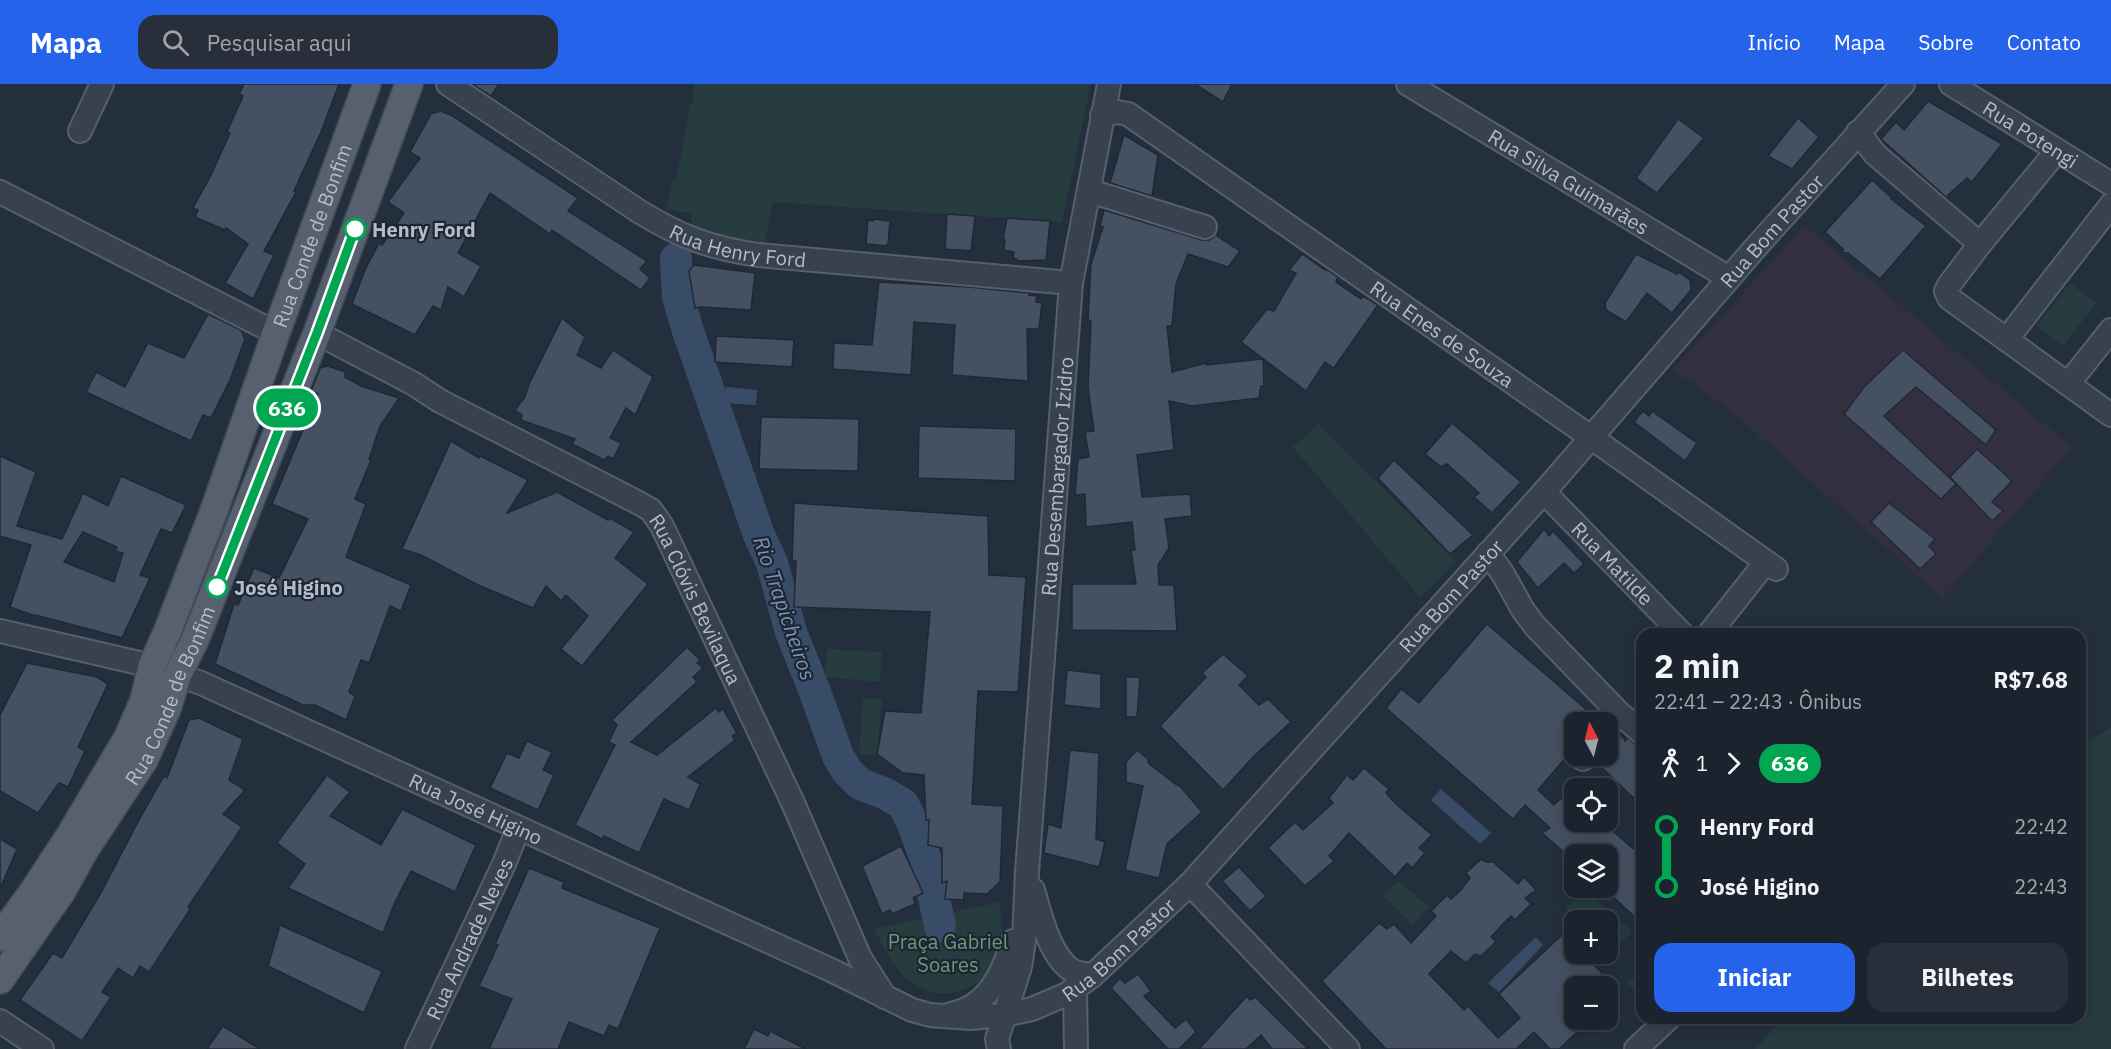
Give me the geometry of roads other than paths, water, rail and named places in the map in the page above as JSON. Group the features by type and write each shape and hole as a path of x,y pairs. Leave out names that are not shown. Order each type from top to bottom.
{"main road":[{"name":"Rua Conde de Bonfim","path":"0,937 69,837 128,737 144,700 152,666 215,508 367,84"},
{"name":"Rua Conde de Bonfim","path":"0,980 62,891 84,852 144,760 167,709 178,674 195,640 317,333 409,84"}],"street":[{"path":"80,131 102,84"},
{"name":"Rua Henry Ford","path":"448,84 640,212 669,230 703,244 758,255 1071,283"},
{"name":"Rua Desembargador Izidro","path":"999,1049 996,1039 1020,967 1024,940 1027,872 1071,283 1109,84"},
{"name":"Rua Silva Guimarães","path":"1408,84 1729,278"},
{"name":"Rua Bom Pastor","path":"942,1016 970,1018 1004,1016 1032,1008 1083,983 1190,884 1544,492 1729,278 1903,84"},
{"name":"Rua Potengi","path":"1951,84 2056,152 2111,184"},
{"name":"Rua Enes de Souza","path":"1102,115 1120,112 1128,114 1771,566 1714,628"},
{"path":"1858,132 1875,154 1980,244"},
{"path":"2056,152 1980,244 1946,291 1949,298 2111,414"},
{"path":"1090,190 1205,227"},
{"path":"0,192 276,333"},
{"path":"2007,339 2111,206"},
{"path":"2068,384 2111,330"},
{"name":"Rua Clóvis Bevilaqua","path":"317,333 414,384 440,401 551,456 651,510 662,526 793,803 860,958 886,998"},
{"name":"Rua Matilde","path":"1544,492 1676,628"},
{"path":"1488,553 1535,626 1608,712"},
{"name":"Rua José Higino","path":"0,632 152,666 178,674 831,970 912,1010 942,1016"},
{"path":"1618,721 1636,730"},
{"name":"Rua Andrade Neves","path":"417,1049 504,864 518,829"},
{"path":"1027,872 1043,924 1055,950 1083,983 1076,1049"},
{"name":"Rua Desembargador Izidro","path":"942,1016 967,1009 993,987 1006,963 1016,931 1027,872"},
{"path":"1190,884 1348,1049"},
{"path":"0,1021 42,1049"},
{"path":"1636,1049 1663,1024"}],"water":[{"path":"726,387 757,390 756,405 724,403"},
{"path":"1441,789 1491,833 1480,844 1431,800"},
{"path":"1536,937 1543,945 1499,992 1488,983"}],"waterway":[{"name":"Rio Trapicheiros","path":"676,259 678,297 688,331 759,535 772,563 791,632 838,756 847,771 860,784 884,793 903,804 926,860 940,926"}],"place":[{"name":"Henry Ford","path":"355,229"},
{"name":"José Higino","path":"217,587"}],"park label":[{"name":"Praça Gabriel Soares","path":"948,952"}]}
